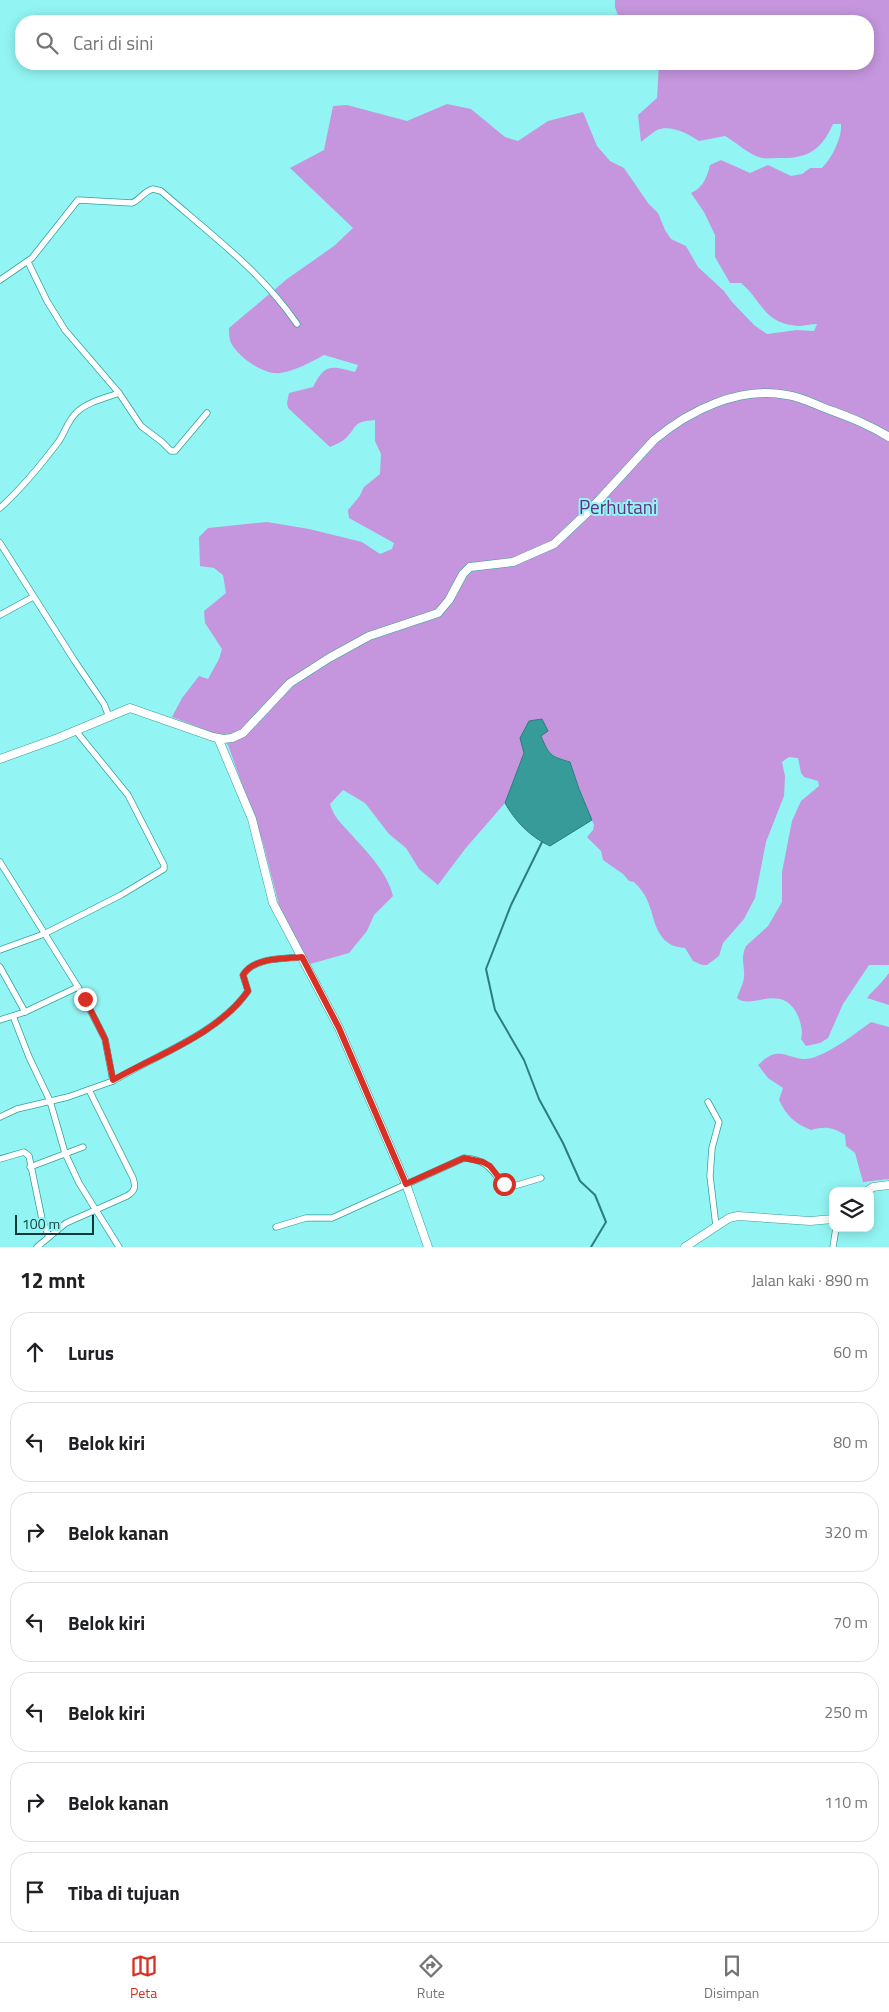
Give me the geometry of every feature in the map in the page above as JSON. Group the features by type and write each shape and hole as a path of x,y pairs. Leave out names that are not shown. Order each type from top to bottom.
{"street":[{"path":"0,280 28,262 39,251 73,204 78,200 132,203 150,189 157,189 249,267 271,290 297,324"},
{"path":"28,262 46,302 66,330 119,393 141,426 171,451 178,450 207,414"},
{"path":"0,508 30,478 62,436 76,412 119,393"},
{"path":"0,759 132,708 218,738 232,738 243,733 290,683 329,658 370,636 438,613 463,574 470,567 513,562 560,540 654,440 670,426 706,407 740,395 776,393 788,395 860,421 889,437"},
{"path":"0,543 33,597 104,704 109,717"},
{"path":"0,615 33,597"},
{"path":"0,950 44,934 159,874 164,867 128,795 76,731"},
{"path":"218,738 252,819 273,903 339,1028 406,1184 428,1247"},
{"path":"0,862 78,987 105,1039 113,1080"},
{"path":"0,1117 17,1108 89,1090 113,1080 144,1062 171,1050 227,1013 248,991 243,975 252,965 302,957"},
{"path":"0,967 25,1012"},
{"path":"0,1020 25,1012 78,987"},
{"path":"13,1016 29,1057 50,1101 65,1153 79,1183 119,1247"},
{"path":"37,1247 66,1224 132,1192 136,1185 89,1090"},
{"path":"708,1102 719,1122 712,1148 710,1176 716,1226"},
{"path":"30,1167 83,1147"},
{"path":"0,1159 25,1153 28,1156 42,1219 49,1237"},
{"path":"276,1227 306,1218 332,1218 464,1158 483,1162 490,1166 506,1186 514,1186 541,1178"},
{"path":"874,1187 889,1184"},
{"path":"685,1247 729,1218 738,1216 810,1221 829,1219"},
{"path":"833,1247 835,1232"}],"green space":[{"name":"Perhutani","path":"615,0 889,0 889,965 869,965 843,1004 828,1038 820,1043 806,1046 801,1039 802,1033 798,1016 784,1000 775,998 743,1001 737,998 744,978 744,950 768,926 782,902 782,872 792,821 801,801 819,786 818,781 804,777 801,773 798,758 789,757 782,762 785,776 784,796 766,842 755,898 744,919 723,943 719,956 707,965 693,961 685,948 673,946 661,936 642,891 634,882 629,881 623,874 603,860 601,851 587,837 593,830 594,825 570,762 561,759 545,748 541,719 524,753 505,803 465,849 438,885 419,869 406,848 389,834 365,803 343,790 330,804 333,812 381,870 393,896 374,915 367,931 349,953 310,964 280,909 263,843 228,745 219,735 172,717 182,698 199,676 208,679 219,659 222,649 205,623 204,611 226,593 223,575 214,568 200,566 199,537 208,528 267,522 309,529 362,542 380,554 392,549 394,543 349,518 348,510 359,497 364,487 380,474 381,454 375,441 375,420 359,423 345,439 330,447 288,408 289,393 313,387 325,370 340,368 355,372 358,365 324,355 286,372 267,372 252,364 240,354 234,348 229,338 229,328 287,279 334,246 353,228 290,168 324,150 333,106 347,105 407,121 447,104 471,109 505,137 518,141 548,121 583,112 597,146 610,161 624,168 648,203 658,213 671,239 686,246 698,267 724,291 754,325 767,334 797,330 814,331 817,324 798,326 778,321 765,311 749,290 741,283 730,283 715,257 715,235 704,212 691,193 704,182 710,165 721,160 750,173 768,165 791,176 802,174 810,168 822,168 836,148 841,124 833,124 823,141 812,152 797,157 762,158 752,154 725,136 699,141 685,133 668,128 657,130 641,142 638,115 657,98 659,70 874,70 874,15 618,15"},
{"path":"889,973 889,1005 867,998 884,980"},
{"path":"871,1022 889,1027 889,1179 863,1182 855,1153 846,1146 845,1135 829,1128 811,1130 796,1122 788,1115 779,1100 783,1088 768,1078 758,1065 774,1054 806,1059 823,1054"}],"water":[{"path":"542,719 548,731 541,736 546,747 554,756 570,762 592,820 550,846 524,828 505,803 524,753 520,738 529,721"}],"waterway":[{"path":"542,842 511,905 486,969 495,1010 524,1060 539,1099 563,1143 580,1181 595,1195 606,1222 591,1247"}],"route":[{"path":"85,999 105,1039 113,1080 144,1062 171,1050 216,1022 232,1009 248,991 243,975 252,965 302,957 339,1028 406,1184 453,1162 464,1158 473,1158 490,1166 504,1184"}]}
